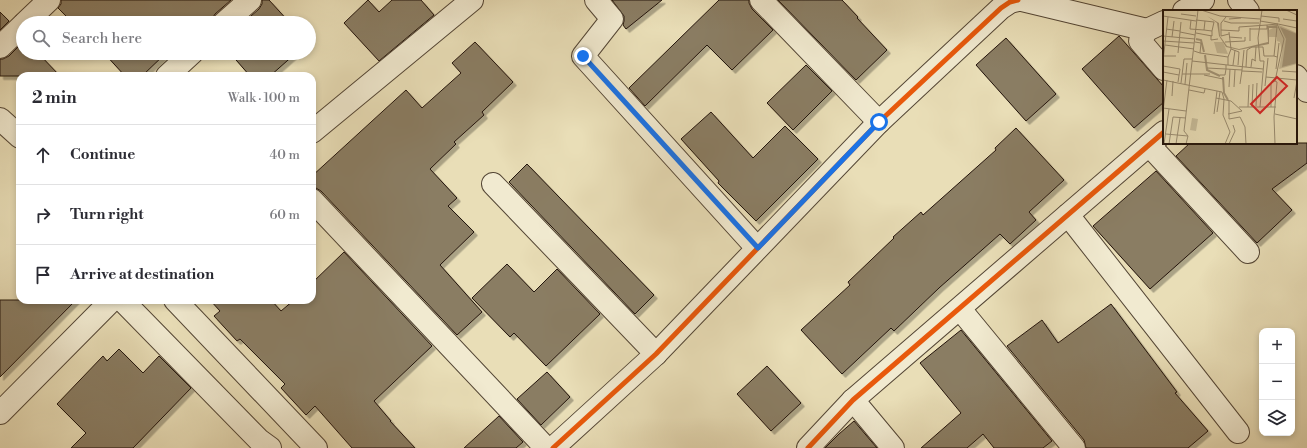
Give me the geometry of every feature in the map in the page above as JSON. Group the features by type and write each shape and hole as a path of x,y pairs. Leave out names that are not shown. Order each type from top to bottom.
{"street":[{"path":"32,16 49,0"},
{"path":"232,16 250,0"},
{"path":"316,129 472,0"},
{"path":"596,0 612,19 583,56 758,248"},
{"path":"761,0 879,122"},
{"path":"552,448 656,354 879,122 1001,8 1010,2 1018,0"},
{"path":"1022,0 1155,26"},
{"path":"1186,10 1203,0"},
{"path":"1239,0 1247,10"},
{"path":"1155,26 1140,41 1163,68"},
{"path":"0,47 16,32"},
{"path":"171,72 184,60"},
{"path":"1297,77 1307,91"},
{"path":"0,119 16,133"},
{"path":"808,448 853,400 1157,139 1248,252"},
{"path":"493,184 656,354"},
{"path":"316,204 546,448"},
{"path":"1068,215 1238,432"},
{"path":"0,413 108,304"},
{"path":"126,304 258,445"},
{"path":"179,304 316,448"},
{"path":"960,309 1074,448"},
{"path":"853,400 893,448"}],"building":[{"path":"61,0 231,0 214,16 66,16 58,8 61,4"},
{"path":"262,0 269,0 284,16 251,16 262,4"},
{"path":"368,0 379,12 392,0 421,0 434,15 379,61 344,23"},
{"path":"612,0 662,0 626,29 623,25 624,16"},
{"path":"719,0 749,0 752,9 773,30 732,70 707,45 645,106 629,88"},
{"path":"778,0 842,0 887,50 856,80"},
{"path":"0,12 9,21 0,30"},
{"path":"1119,36 1163,86 1163,103 1134,128 1082,69"},
{"path":"1006,38 1056,94 1026,121 976,65"},
{"path":"475,42 513,82 482,112 484,115 454,142 456,144 430,169 457,198 448,206 474,232 440,265 482,312 457,335 321,191 316,188 316,172 406,90 422,108 461,73 452,63"},
{"path":"16,49 16,60 45,60 56,72 16,72 16,76 0,76 0,59 9,56"},
{"path":"110,60 159,60 146,72 121,72"},
{"path":"236,60 288,60 275,72 247,72"},
{"path":"806,65 832,91 793,130 767,103"},
{"path":"711,112 753,158 785,126 818,159 756,221 718,183 719,181 681,139"},
{"path":"1016,128 1064,180 1029,212 1036,220 1010,244 1000,234 939,288 894,331 891,328 842,374 801,330 850,285 848,282 894,238 893,237 921,212 923,215 996,150 995,148"},
{"path":"1307,143 1307,163 1272,189 1292,210 1257,243 1176,156 1189,144"},
{"path":"527,164 654,295 635,314 509,182"},
{"path":"1156,171 1213,233 1150,289 1093,226"},
{"path":"344,252 432,346 374,401 415,448 352,448 315,406 306,415 281,388 285,384 240,339 237,341 214,316 220,311 214,304 275,304 281,311 289,304 316,304 316,279"},
{"path":"507,264 534,292 557,269 600,314 546,366 514,333 510,337 472,298"},
{"path":"0,300 16,300 16,304 72,304 0,377"},
{"path":"1111,304 1177,392 1175,393 1208,431 1188,448 1086,448 1084,440 1007,346 1042,320 1058,343"},
{"path":"961,330 1052,441 1043,448 994,448 983,434 967,448 921,448 961,413 920,363"},
{"path":"119,349 143,373 159,356 191,388 133,448 71,448 86,433 57,404 103,356 107,361"},
{"path":"767,366 801,403 771,431 737,394"},
{"path":"547,372 570,397 541,425 517,399"},
{"path":"499,416 523,442 516,448 464,448"},
{"path":"854,421 877,448 825,448 839,434"}],"cycle path":[{"path":"553,448 656,354 879,122 1001,8 1010,2 1018,0"},
{"path":"808,448 853,400 1163,133"}],"route":[{"path":"583,56 758,248 879,122"}]}
